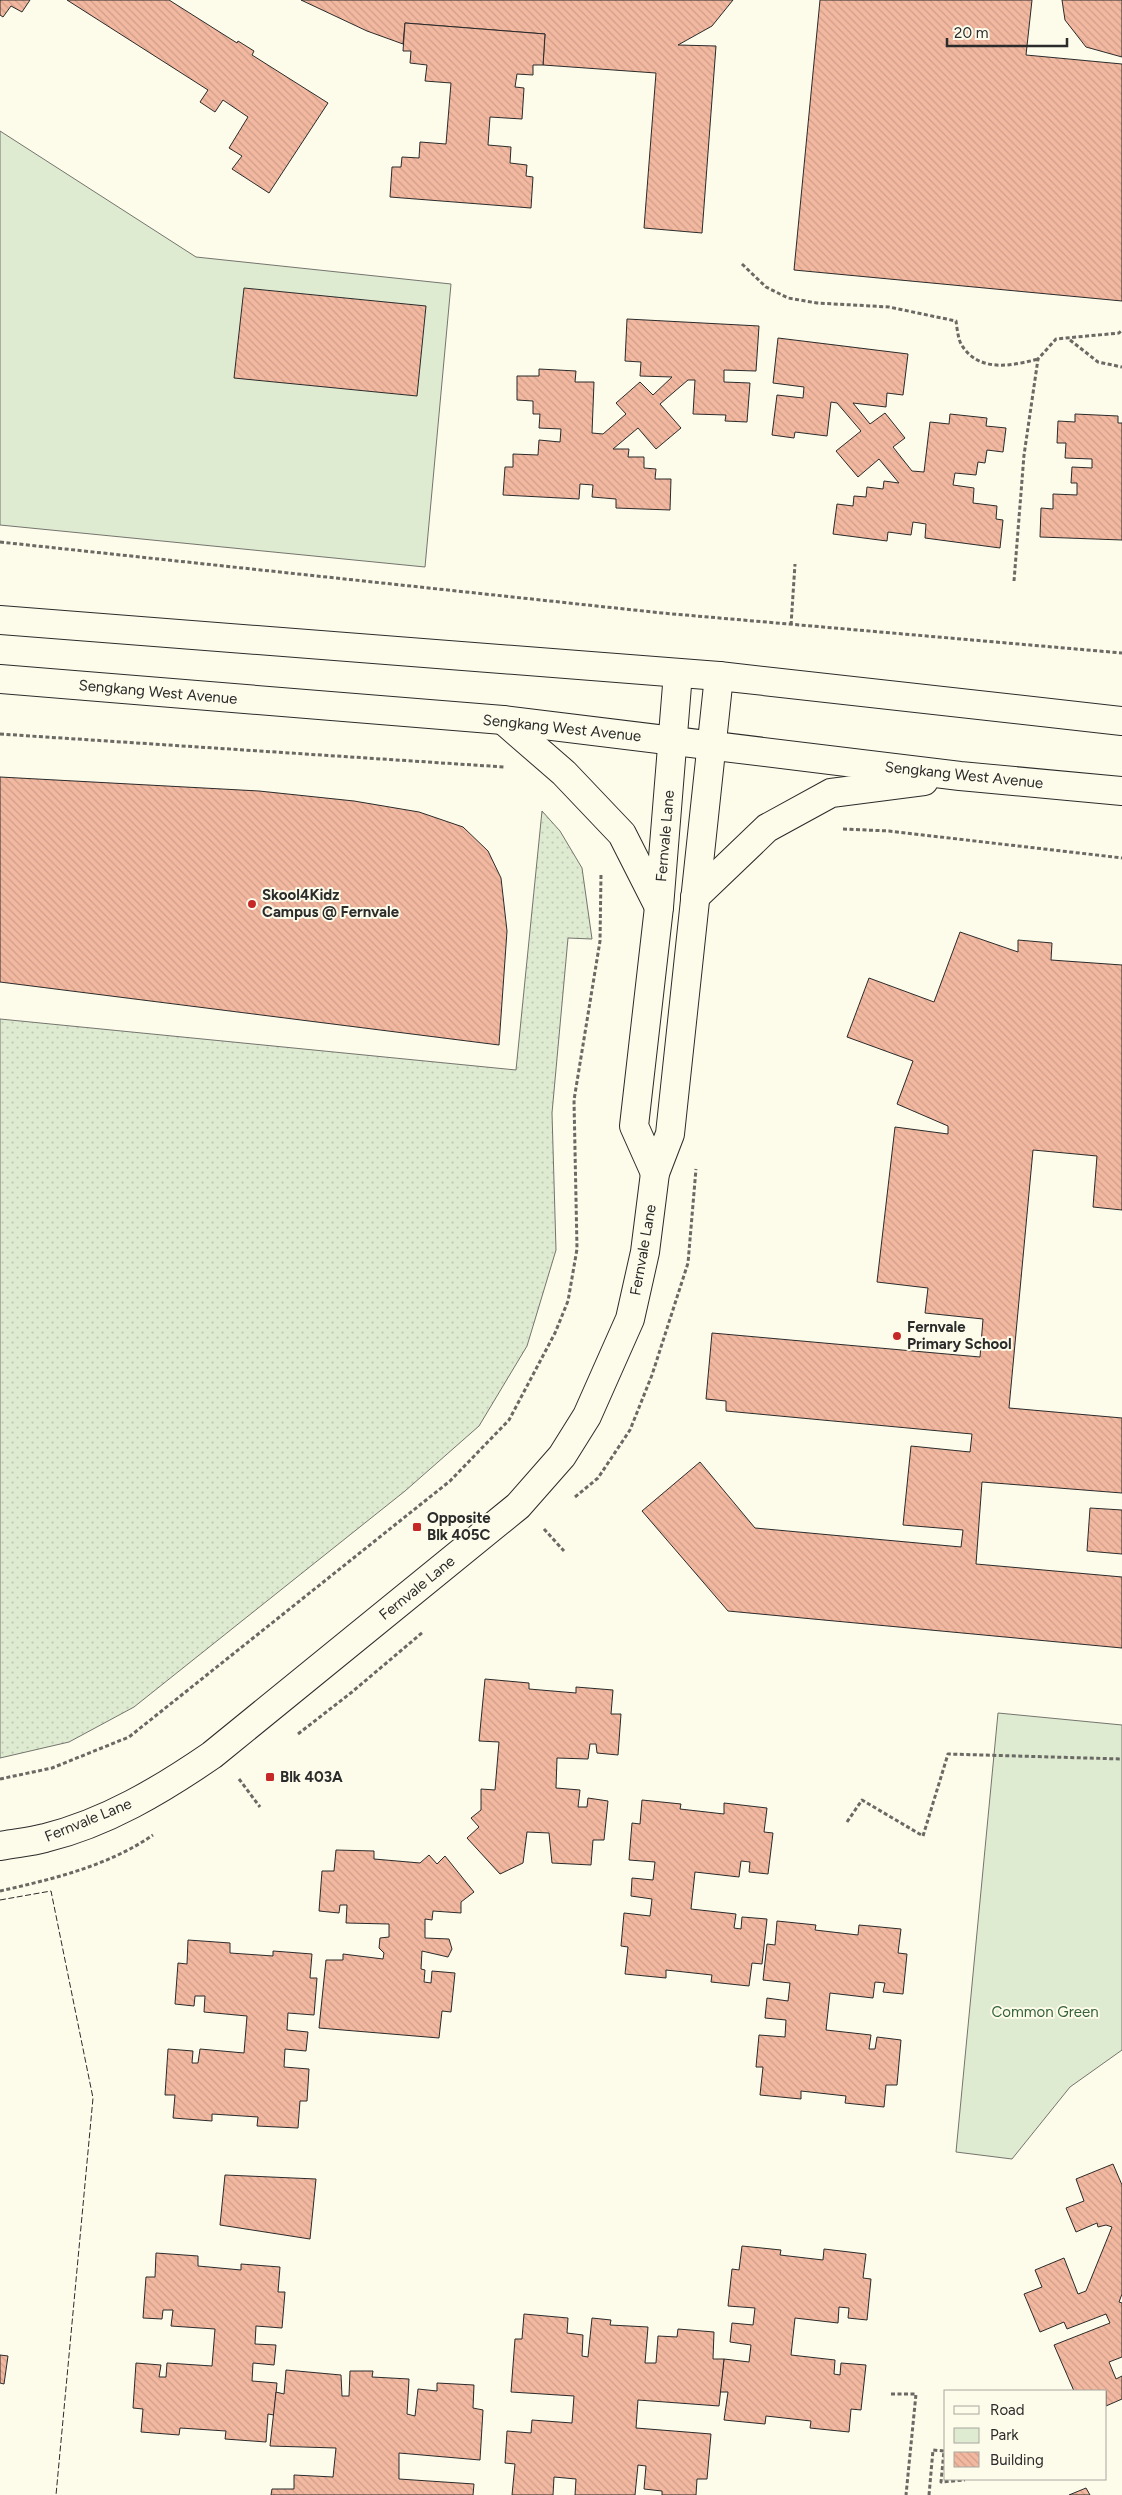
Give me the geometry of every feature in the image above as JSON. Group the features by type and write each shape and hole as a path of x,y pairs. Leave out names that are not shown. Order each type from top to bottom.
{"main road":[{"path":"0,620 719,676 1122,721"},
{"name":"Fernvale Lane","path":"655,1174 634,1126 659,907 674,741 678,673"},
{"name":"Fernvale Lane","path":"0,1846 54,1835 109,1815 169,1785 212,1755 518,1506 562,1456 587,1416 614,1359 630,1319 645,1252 655,1174 670,1134 719,676"},
{"name":"Sengkang West Avenue","path":"0,679 503,720 960,776 1122,791"},
{"path":"503,720 564,773 622,834 659,907"},
{"path":"695,897 767,828 831,793 960,776"}],"path":[{"path":"742,264 766,287 788,298 817,303 889,307 956,321 961,344 976,360 992,365 1011,366 1038,359 1056,339 1118,333 1122,330"},
{"path":"1069,339 1098,362 1122,367"},
{"path":"1014,581 1024,456 1038,359"},
{"path":"0,542 791,625 1122,653"},
{"path":"791,625 795,564"},
{"path":"0,734 507,767"},
{"path":"841,829 890,831 1122,858"},
{"path":"0,1779 52,1768 129,1737 450,1481 509,1420 555,1333 568,1301 577,1249 574,1100 600,940 602,868"},
{"path":"570,1503 598,1478 630,1430 652,1375 688,1263 697,1162"},
{"path":"548,1521 542,1527 564,1551"},
{"path":"292,1738 352,1692 430,1626"},
{"path":"847,1822 862,1800 923,1836 948,1754 1122,1759"},
{"path":"230,1784 246,1773"},
{"path":"238,1779 260,1807"},
{"path":"0,1891 62,1877 137,1846 160,1831"},
{"path":"891,2394 916,2394 906,2495"},
{"path":"928,2495 933,2450 944,2451 941,2482 965,2480"}],"green space":[{"path":"0,131 196,257 451,284 425,567 0,525"},
{"path":"542,811 560,831 582,868 592,939 568,938 552,1113 556,1250 527,1346 479,1426 405,1491 134,1707 69,1742 0,1758 0,1019 516,1070"},
{"name":"Common Green","path":"998,1713 1122,1725 1122,2050 1070,2087 1012,2159 956,2152"}],"building":[{"path":"0,0 30,0 22,12 11,6 3,17 0,15"},
{"path":"67,0 169,0 237,43 238,41 254,51 252,55 328,103 269,193 232,169 242,156 229,148 248,117 223,100 215,112 200,102 208,90"},
{"path":"301,0 733,0 712,26 678,45 716,46 702,233 644,228 656,73 543,65 545,34 405,23 403,44 367,31"},
{"path":"820,0 1032,0 1026,55 1122,64 1122,301 794,270"},
{"path":"1062,0 1122,0 1122,57 1086,47 1065,20"},
{"path":"405,23 545,34 543,65 533,65 533,75 517,74 515,87 524,88 522,119 490,117 488,145 511,147 510,163 527,165 526,176 533,177 531,208 390,197 392,167 401,167 402,157 419,158 420,142 446,144 451,83 425,81 427,65 410,63 411,51 403,51"},
{"path":"244,288 426,306 417,396 234,378"},
{"path":"627,319 759,326 756,371 724,370 724,382 750,383 747,422 725,421 726,415 693,414 695,380 688,380 660,404 681,428 656,449 638,428 613,449 629,449 628,457 644,457 644,468 656,469 655,479 671,479 670,510 616,508 616,499 592,497 593,485 580,484 579,499 503,495 505,467 513,467 513,454 538,455 539,440 560,442 561,429 539,428 540,414 533,414 533,401 517,400 517,376 539,376 539,369 576,371 575,382 594,382 592,433 603,434 626,414 616,403 640,382 653,395 672,377 640,376 641,362 625,361"},
{"path":"778,338 908,354 903,395 887,393 886,407 853,403 870,424 885,413 905,438 893,447 912,471 924,472 930,422 949,424 950,414 987,418 986,426 1006,428 1003,452 987,450 985,463 978,462 976,475 955,473 953,485 974,488 973,503 997,506 996,519 1003,520 1000,548 925,538 926,524 913,522 911,535 888,532 887,541 833,534 837,504 853,506 854,496 866,497 867,487 883,489 884,481 899,483 879,459 858,477 836,451 861,431 837,403 831,402 827,436 795,432 794,438 772,435 777,395 803,398 804,387 773,383"},
{"path":"1075,414 1118,416 1118,423 1122,423 1122,540 1040,537 1041,508 1053,509 1053,494 1077,495 1077,483 1071,483 1072,467 1092,468 1092,459 1065,458 1066,443 1057,443 1058,421 1075,422"},
{"name":"Skool4Kidz Campus @ Fernvale","path":"0,777 259,791 354,801 419,812 463,827 488,851 501,878 507,931 499,1045 0,982"},
{"name":"Fernvale Primary School","path":"960,932 1018,952 1018,940 1052,943 1051,960 1122,965 1122,1210 1093,1207 1097,1156 1033,1150 1009,1408 1122,1418 1122,1493 982,1482 976,1564 1122,1577 1122,1648 728,1611 642,1511 700,1462 755,1528 961,1547 963,1530 903,1525 911,1446 970,1452 972,1434 726,1411 726,1401 706,1399 712,1333 980,1357 983,1319 925,1313 928,1288 877,1282 895,1127 948,1134 948,1126 897,1104 913,1061 847,1037 869,978 934,1002"},
{"path":"1090,1508 1122,1510 1122,1554 1087,1551"},
{"path":"485,1679 529,1683 529,1689 576,1693 576,1687 613,1690 611,1714 621,1714 618,1755 597,1753 596,1744 590,1744 588,1759 557,1758 556,1788 580,1790 578,1807 587,1807 588,1798 608,1801 604,1840 593,1840 591,1865 552,1863 549,1833 527,1832 523,1863 500,1874 467,1838 479,1827 471,1818 481,1810 481,1789 495,1790 499,1742 479,1741"},
{"path":"642,1800 681,1804 680,1809 724,1814 724,1803 767,1808 764,1832 773,1833 768,1874 749,1872 750,1862 741,1861 739,1877 695,1872 691,1909 736,1914 734,1928 741,1929 742,1917 767,1919 762,1964 752,1963 749,1986 711,1982 712,1975 666,1970 666,1978 625,1974 628,1947 621,1946 624,1913 650,1916 652,1899 631,1896 632,1878 653,1880 655,1862 629,1860 632,1823 640,1824"},
{"path":"336,1850 374,1851 374,1859 420,1863 429,1855 437,1864 445,1856 474,1892 461,1902 461,1913 433,1911 432,1920 425,1919 425,1938 449,1939 452,1949 448,1957 422,1951 421,1969 425,1970 424,1982 431,1983 432,1971 455,1973 451,2012 442,2011 439,2038 319,2028 326,1960 343,1960 343,1954 383,1959 384,1953 379,1948 380,1938 389,1937 389,1924 346,1923 347,1905 340,1905 339,1913 319,1911 322,1871 334,1871"},
{"path":"777,1921 816,1925 815,1930 858,1935 859,1925 901,1929 898,1953 907,1954 903,1994 883,1992 885,1983 875,1982 873,1998 830,1993 826,2030 871,2035 869,2049 875,2049 877,2037 901,2040 897,2085 886,2085 884,2107 845,2103 846,2096 801,2091 801,2099 760,2095 763,2067 756,2067 759,2035 785,2037 786,2020 765,2018 767,1998 788,2001 790,1983 763,1980 767,1944 775,1945"},
{"path":"188,1940 230,1943 230,1953 273,1956 273,1951 312,1954 310,1978 317,1978 314,2015 288,2013 287,2030 308,2032 306,2051 285,2049 284,2067 309,2069 307,2101 300,2101 298,2128 257,2126 258,2117 212,2114 212,2121 173,2118 175,2095 165,2095 168,2049 193,2051 192,2063 198,2063 200,2049 244,2053 247,2016 204,2012 205,1996 195,1996 194,2006 175,2004 178,1963 187,1964"},
{"path":"1113,2164 1122,2185 1122,2294 1119,2302 1122,2303 1122,2357 1109,2362 1116,2379 1122,2376 1122,2399 1107,2406 1107,2390 1074,2390 1054,2345 1110,2323 1106,2314 1067,2329 1064,2322 1040,2332 1024,2294 1042,2287 1035,2270 1064,2258 1078,2294 1086,2291 1112,2227 1106,2225 1098,2227 1097,2223 1076,2232 1066,2208 1084,2201 1076,2179"},
{"path":"225,2175 316,2179 310,2239 220,2225"},
{"path":"742,2246 781,2250 780,2255 823,2260 824,2249 866,2254 863,2278 871,2279 867,2320 848,2318 849,2308 839,2307 838,2323 795,2318 791,2355 835,2360 834,2374 840,2375 841,2363 866,2365 861,2410 851,2409 849,2432 810,2428 811,2421 766,2416 765,2424 724,2420 728,2392 720,2392 724,2359 749,2362 751,2345 730,2342 732,2323 753,2325 755,2308 728,2306 732,2269 739,2270"},
{"path":"156,2253 198,2256 198,2266 241,2270 241,2264 280,2267 278,2292 285,2292 282,2328 256,2326 255,2344 276,2345 274,2365 253,2363 252,2381 277,2383 274,2415 268,2414 266,2442 225,2439 226,2431 180,2428 179,2435 141,2432 143,2409 133,2408 136,2363 161,2365 159,2377 166,2377 167,2363 212,2366 215,2329 171,2326 173,2310 163,2310 162,2319 143,2318 146,2277 155,2277"},
{"path":"524,2314 568,2318 567,2333 583,2335 582,2356 588,2357 592,2318 611,2320 610,2325 648,2327 645,2363 656,2363 658,2336 677,2337 678,2329 714,2332 713,2359 724,2359 719,2406 638,2400 636,2428 711,2434 707,2479 697,2479 696,2495 662,2495 662,2491 644,2489 646,2466 638,2465 635,2495 575,2495 576,2479 554,2477 553,2495 512,2495 515,2464 505,2463 507,2431 531,2433 532,2420 572,2423 574,2396 511,2392 515,2339 522,2339"},
{"path":"0,2355 8,2356 4,2384 0,2383"},
{"path":"286,2370 341,2375 342,2396 349,2396 350,2371 373,2371 372,2377 409,2379 407,2414 415,2416 418,2389 437,2391 437,2383 474,2385 473,2408 483,2410 480,2460 399,2453 399,2479 474,2484 473,2495 271,2495 272,2489 294,2489 294,2475 333,2477 336,2448 270,2446 276,2392 284,2394"},
{"path":"1086,2488 1090,2495 1069,2495"}],"fence":[{"path":"0,1900 51,1891 93,2098 56,2495"}],"place":[{"name":"Skool4Kidz Campus @ Fernvale","path":"252,904"},
{"name":"Fernvale Primary School","path":"897,1336"},
{"name":"Opposite Blk 405C","path":"417,1527"},
{"name":"Blk 403A","path":"270,1777"}]}
